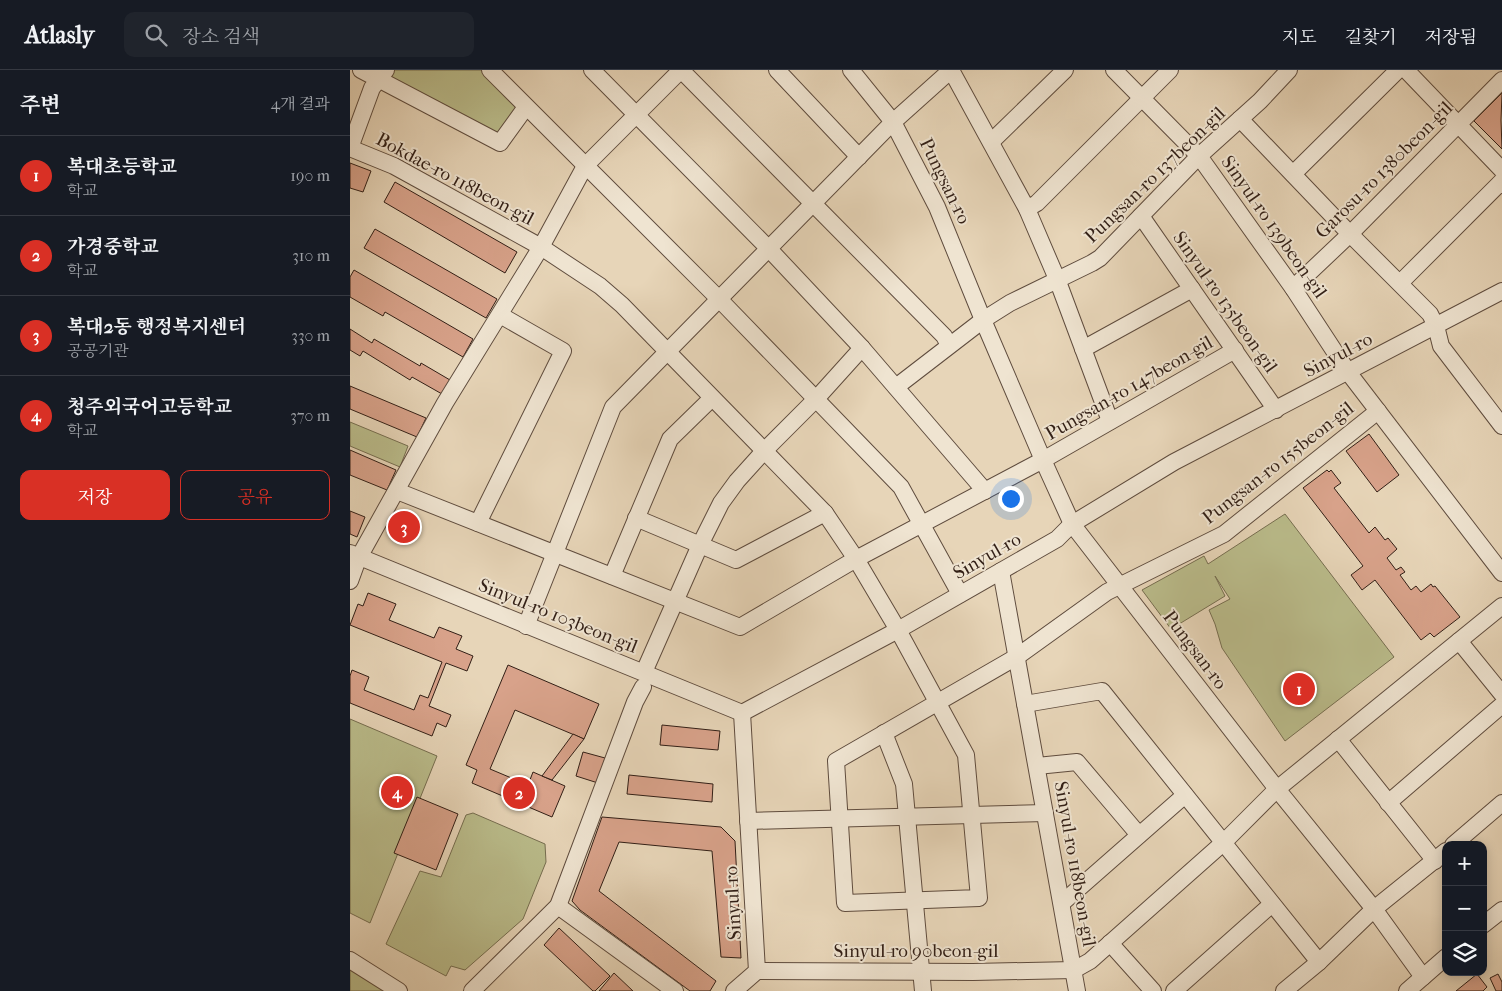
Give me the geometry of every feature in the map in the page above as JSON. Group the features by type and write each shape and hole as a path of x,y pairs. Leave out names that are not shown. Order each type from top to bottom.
{"street":[{"path":"361,70 382,75 500,142 526,107"},
{"path":"490,70 719,299 901,487 960,594"},
{"path":"592,70 769,248 876,363 985,491"},
{"path":"350,581 355,555 397,491 445,403 541,247 586,166 681,70 814,203 950,344"},
{"path":"776,70 859,157"},
{"name":"Pungsan-ro","path":"851,70 893,122 937,206 983,320 1072,524 1276,789 1374,909 1423,977"},
{"path":"526,626 613,407 893,122 951,70 1027,209 1057,279 1110,421"},
{"path":"991,142 1065,70"},
{"name":"Sinyul-ro 139beon-gil","path":"1114,70 1199,156 1293,288 1348,372 1502,574"},
{"path":"1027,209 1038,203 1170,70"},
{"name":"Pungsan-ro 137beon-gil","path":"983,320 1010,303 1092,264 1100,258 1199,156 1260,101 1289,70"},
{"path":"1293,174 1398,70"},
{"path":"1406,70 1502,170"},
{"path":"350,148 372,88 382,75"},
{"name":"Garosu-ro 1380beon-gil","path":"1293,288 1350,234 1502,80"},
{"path":"1240,119 1430,314 1436,326 1440,346 1502,426"},
{"name":"Bokdae-ro 118beon-gil","path":"350,148 394,166 541,247 600,286 622,305 825,513 856,559 898,630 966,755 979,898 914,900"},
{"path":"1400,283 1502,181"},
{"name":"Sinyul-ro 135beon-gil","path":"1141,216 1276,410"},
{"path":"1083,349 1192,289"},
{"name":"Sinyul-ro","path":"757,971 742,713 898,630 1057,539 1072,524 1174,462 1502,291"},
{"path":"478,523 563,351 500,315"},
{"path":"896,387 983,320"},
{"path":"472,991 558,906 674,601 721,503 737,480 816,399 862,348"},
{"name":"Pungsan-ro 147beon-gil","path":"674,601 740,627 856,559 1043,460 1234,350"},
{"path":"612,576 670,439 712,398"},
{"name":"Pungsan-ro 155beon-gil","path":"839,818 836,761 1018,656 1107,592 1224,534 1378,411"},
{"path":"397,491 674,601"},
{"path":"636,518 736,560 825,513"},
{"name":"Sinyul-ro 103beon-gil","path":"355,555 526,626 643,680 742,713"},
{"name":"Sinyul-ro 118beon-gil","path":"1001,571 1018,656 1077,991"},
{"path":"1074,970 1090,961 1223,843 1276,789 1502,606"},
{"path":"1459,641 1502,694"},
{"path":"1025,704 1102,691 1319,962"},
{"path":"1388,803 1502,705"},
{"path":"884,733 904,784 923,991"},
{"path":"1284,991 1319,962 1374,909 1440,856 1388,803 1338,739"},
{"name":"Sinyul-ro 118beon-gil","path":"1037,766 1076,762 1139,836"},
{"path":"1062,903 1185,795"},
{"path":"1458,841 1502,802"},
{"path":"748,821 1045,814"},
{"path":"839,818 844,903 914,900"},
{"path":"1174,991 1272,904"},
{"path":"558,906 675,991"},
{"path":"1487,922 1502,910"},
{"path":"1110,943 1153,991"},
{"path":"350,960 399,991"},
{"path":"1407,991 1442,960"},
{"name":"Sinyul-ro 90beon-gil","path":"757,971 922,972 1074,970"},
{"path":"734,991 757,971"}],"green space":[{"path":"394,70 482,70 519,108 500,135 386,77"},
{"path":"350,422 408,446 400,467 350,446"},
{"path":"1285,514 1394,657 1285,741 1222,648 1209,610 1230,599 1215,576 1225,596 1171,629 1142,590 1204,556 1208,564"},
{"path":"350,719 437,756 370,923 350,913"},
{"path":"473,813 545,844 546,862 523,919 465,970 451,966 446,976 386,944 420,871 441,877 466,815"},
{"path":"350,969 384,991 350,991"}],"building":[{"path":"1502,93 1501,120 1502,149 1474,121"},
{"path":"350,163 371,171 363,192 350,188"},
{"path":"395,182 517,252 505,273 384,202"},
{"path":"375,229 497,299 486,318 364,248"},
{"path":"354,270 473,339 463,357 385,312 383,316 350,297 350,277"},
{"path":"350,329 372,343 374,339 420,366 421,363 450,380 442,394 412,377 410,380 363,351 360,356 350,350"},
{"path":"350,386 426,418 417,437 350,409"},
{"path":"1369,434 1399,475 1377,492 1346,451"},
{"path":"350,450 396,470 387,490 350,475"},
{"path":"1327,470 1329,472 1331,470 1341,483 1334,488 1369,533 1375,527 1385,540 1388,538 1397,549 1387,558 1396,570 1401,567 1405,572 1400,575 1411,590 1416,586 1421,592 1431,584 1433,587 1435,586 1460,617 1434,637 1430,633 1421,640 1375,580 1362,590 1351,575 1363,566 1303,488"},
{"path":"350,511 365,517 357,537 350,534"},
{"path":"368,593 396,604 389,620 434,638 439,627 462,636 456,649 473,656 467,671 446,663 429,706 451,715 446,727 437,723 432,736 350,703 350,676 352,670 369,677 364,690 414,710 420,695 428,698 442,662 350,625 358,604 363,606"},
{"path":"508,665 599,704 584,739 515,710 490,769 528,785 533,772 565,786 552,817 472,783 477,770 466,765"},
{"path":"662,725 720,731 718,750 660,745"},
{"path":"573,734 584,739 552,780 542,776"},
{"path":"583,752 605,758 598,783 576,776"},
{"path":"629,775 713,784 712,802 627,794"},
{"path":"417,797 458,814 436,870 394,853"},
{"path":"602,817 721,827 735,841 741,958 721,957 712,851 619,842 599,891 716,981 710,991 690,991 580,910 572,901"},
{"path":"559,928 610,976 595,991 544,945"},
{"path":"614,973 633,991 599,991"},
{"path":"1498,974 1502,982 1502,991 1496,991 1490,978"},
{"path":"1475,976 1479,976 1487,987 1483,991 1456,991"}],"place":[{"name":"복대2동 행정복지센터","path":"404,527"},
{"name":"복대초등학교","path":"1299,689"},
{"name":"청주외국어고등학교","path":"397,792"},
{"name":"가경중학교","path":"519,793"}]}
